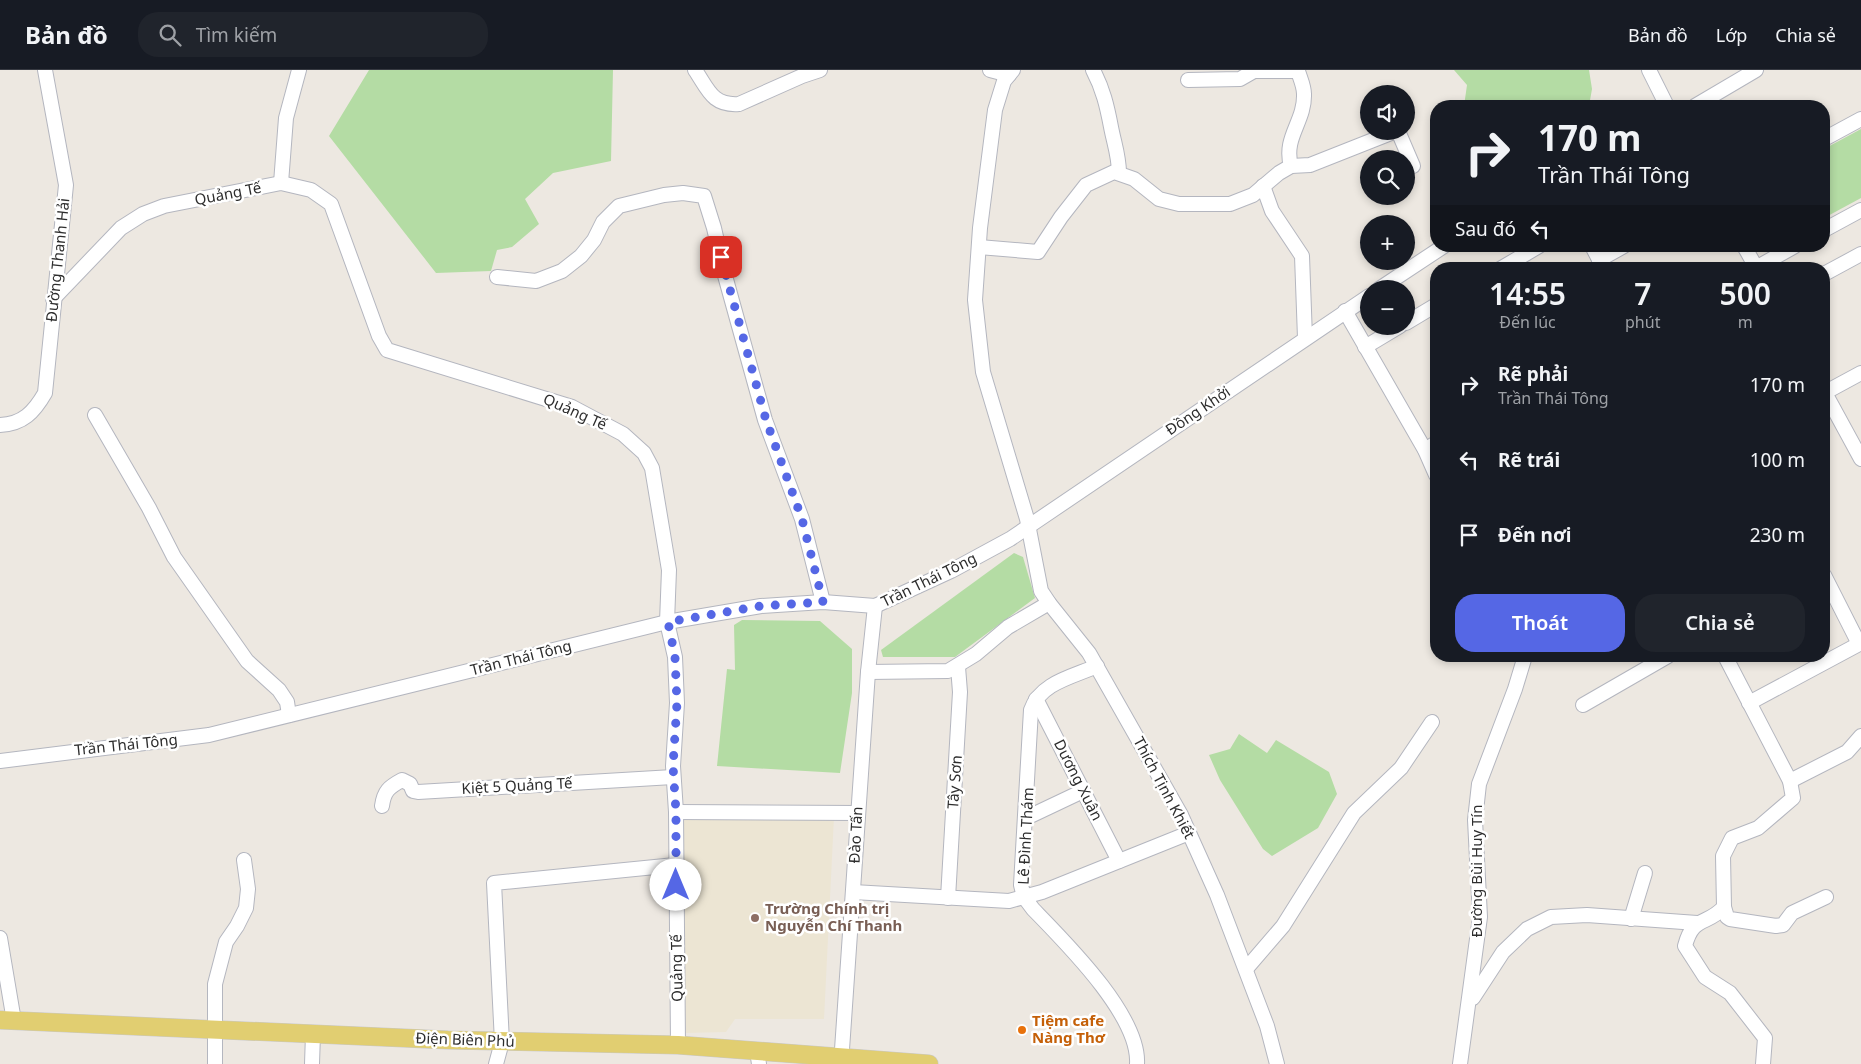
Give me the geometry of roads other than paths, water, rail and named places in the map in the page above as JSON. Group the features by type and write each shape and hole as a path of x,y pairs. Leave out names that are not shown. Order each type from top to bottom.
{"main road":[{"name":"Điện Biên Phủ","path":"7,1020 502,1042 678,1045 758,1058 929,1064"}],"street":[{"name":"Đường Thanh Hải","path":"0,425 22,420 36,410 45,393 53,299 66,186 45,70"},
{"path":"281,183 286,118 299,70"},
{"path":"695,70 717,102 727,105 739,104 820,70"},
{"path":"990,70 1011,73"},
{"path":"1094,70 1102,87 1109,111 1119,156 1119,173"},
{"path":"1649,70 1663,100"},
{"path":"1705,100 1756,70"},
{"path":"1188,80 1240,79 1254,71 1298,71 1304,94 1299,120 1289,143 1288,154 1291,166"},
{"name":"Thích Tịnh Khiết","path":"1011,73 1004,81 995,110 979,247 975,300 983,372 1028,526 1041,590 1049,604 1089,652 1189,833 1217,895 1246,969 1267,1026 1277,1064"},
{"path":"1830,136 1861,119"},
{"path":"979,247 1038,252 1061,217 1086,185 1114,172 1134,179 1159,199 1178,204 1230,204 1253,195 1279,173 1291,166 1310,166 1375,140"},
{"name":"Quảng Tế","path":"53,299 121,228 143,214 164,206 281,183 311,190 330,204 379,336 387,350 572,407 623,434 644,453 652,468 668,570 668,622 675,657 677,703 673,777 676,812 678,1045"},
{"path":"1263,186 1272,211 1302,256 1305,338"},
{"path":"497,277 536,281 562,272 581,256 594,240 603,222 619,206 684,193 704,196 766,420 802,519 823,602"},
{"path":"1830,227 1861,210"},
{"path":"1393,280 1435,252"},
{"path":"1515,262 1530,252"},
{"path":"1604,262 1616,252"},
{"path":"1767,262 1784,252"},
{"path":"1830,271 1861,254"},
{"name":"Đồng Khởi","path":"1028,526 1360,302"},
{"path":"1415,318 1430,309"},
{"path":"1345,312 1365,347 1430,444"},
{"path":"1365,347 1385,335"},
{"path":"1830,389 1861,372"},
{"path":"1830,403 1861,458"},
{"path":"95,415 149,508 174,557 247,661 279,690 287,702 289,715"},
{"name":"Trần Thái Tông","path":"0,761 209,735 668,622 761,606 823,602 875,606 950,571 1010,539 1028,526"},
{"path":"1830,586 1860,644 1830,660"},
{"path":"868,672 943,673 958,667 1008,627 1049,604"},
{"name":"Đào Tấn","path":"841,1061 868,672 875,606"},
{"name":"Đường Bùi Huy Tín","path":"1460,1064 1470,1003 1480,917 1475,820 1479,784 1512,698 1523,662"},
{"path":"1583,705 1658,662"},
{"path":"1728,662 1790,781 1792,798 1758,828 1732,838 1723,856 1724,907 1727,917 1776,926 1783,925 1792,912 1826,897"},
{"path":"1749,703 1826,662"},
{"path":"1036,699 1040,692 1052,685 1097,666"},
{"name":"Tây Sơn","path":"948,898 960,692 958,667"},
{"name":"Dương Xuân","path":"1036,699 1120,861"},
{"name":"Lê Đình Thám","path":"1036,699 1032,710 1021,885 1024,897 1118,1007 1138,1050 1137,1064"},
{"path":"1246,969 1283,926 1354,813 1401,768 1432,722"},
{"path":"1790,781 1847,752 1861,736"},
{"name":"Kiệt 5 Quảng Tế","path":"382,806 384,794 389,787 402,780 410,784 413,791 418,792 673,777"},
{"path":"1026,818 1083,791"},
{"path":"676,812 858,813"},
{"path":"853,892 1009,901 1042,892 1189,833"},
{"path":"215,1064 215,984 226,942 246,908 248,889 244,860"},
{"path":"496,1064 502,1042 494,883 676,865"},
{"path":"1631,919 1645,873"},
{"path":"1724,907 1719,913 1697,923 1688,933 1685,946 1705,977 1730,992 1765,1038 1763,1064"},
{"path":"1470,1003 1503,952 1527,929 1551,917 1587,915 1697,923"},
{"path":"0,938 7,1020"},
{"path":"312,1064 313,1034"}],"place":[{"name":"Trường Chính trị Nguyễn Chí Thanh","path":"755,918"},
{"name":"Tiệm cafe Nàng Thơ","path":"1022,1030"}]}
